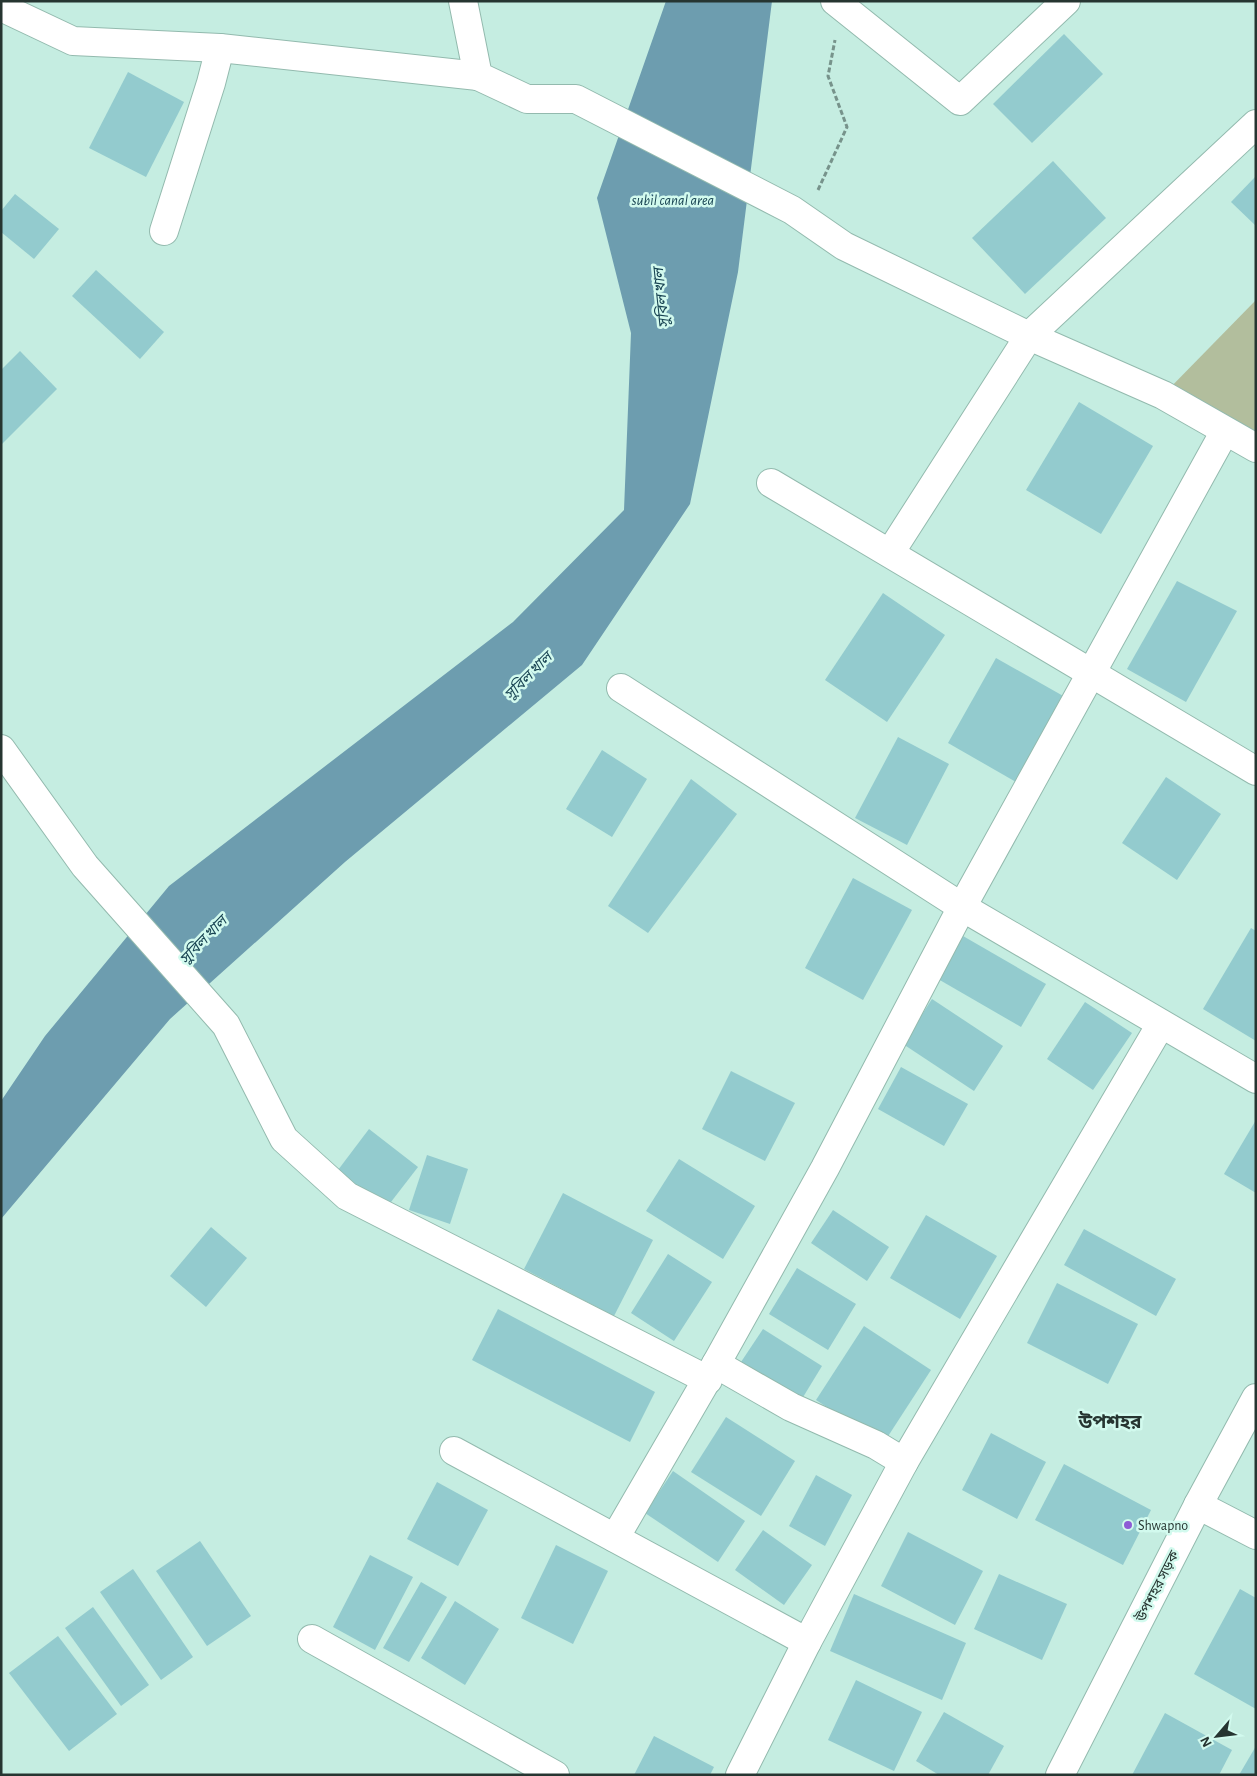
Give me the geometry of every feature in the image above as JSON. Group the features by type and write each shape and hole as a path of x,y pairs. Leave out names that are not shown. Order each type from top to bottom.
{"street":[{"path":"463,1 478,76"},
{"path":"835,1 960,101 1066,1"},
{"path":"1,7 73,41 220,48 478,76 527,99 576,99 792,210 844,246 1029,336 1163,394 1256,448"},
{"path":"164,231 211,83 220,48"},
{"path":"890,553 1029,336 1256,124"},
{"path":"614,1538 712,1372 825,1168 962,907 1225,431"},
{"path":"771,483 1256,771"},
{"path":"620,688 962,907 1256,1079"},
{"path":"1,748 85,866 226,1025 284,1139 347,1196 712,1372 876,1445 904,1462"},
{"path":"740,1775 807,1642 904,1462 1161,1024"},
{"name":"উপশহর সড়ক","path":"1066,1773 1198,1505 1256,1398"},
{"path":"454,1451 807,1642"},
{"path":"1198,1505 1256,1535"},
{"path":"312,1639 555,1775"}],"path":[{"path":"817,192 847,128 828,76 835,39"}],"green space":[{"path":"1256,300 1256,448 1163,395"}],"water":[{"name":"subil canal area","path":"666,1 772,1 738,272 690,504 582,665 345,862 170,1019 1,1219 1,1101 45,1036 169,886 513,622 624,510 631,333 597,198"}],"building":[{"path":"1064,34 1103,74 1032,143 993,104"},
{"path":"128,72 184,102 146,177 89,148"},
{"path":"1053,161 1106,218 1025,294 972,238"},
{"path":"1256,176 1256,226 1231,202"},
{"path":"15,194 59,229 34,259 1,232 1,211"},
{"path":"96,270 164,332 140,359 72,296"},
{"path":"20,351 57,389 1,445 1,370"},
{"path":"1079,402 1153,446 1101,534 1026,490"},
{"path":"1177,581 1237,611 1186,702 1127,669"},
{"path":"883,593 945,635 887,722 825,680"},
{"path":"996,658 1065,697 1016,782 948,743"},
{"path":"898,737 949,764 907,845 855,818"},
{"path":"602,750 647,779 612,837 566,809"},
{"path":"1166,777 1221,814 1177,880 1122,843"},
{"path":"691,779 737,814 648,933 608,906"},
{"path":"853,878 912,910 863,1000 805,968"},
{"path":"1251,928 1256,931 1256,1041 1203,1009"},
{"path":"963,936 1046,984 1021,1027 938,979"},
{"path":"932,999 1003,1046 974,1091 903,1044"},
{"path":"1085,1002 1132,1033 1093,1090 1047,1059"},
{"path":"901,1067 968,1104 944,1146 878,1109"},
{"path":"731,1071 795,1103 765,1161 702,1129"},
{"path":"1256,1120 1256,1193 1224,1174"},
{"path":"369,1129 418,1167 384,1211 335,1174"},
{"path":"427,1155 468,1169 450,1224 409,1210"},
{"path":"679,1159 755,1206 723,1259 646,1211"},
{"path":"563,1193 653,1240 614,1316 524,1269"},
{"path":"833,1210 889,1247 867,1281 811,1243"},
{"path":"926,1215 997,1256 960,1319 890,1278"},
{"path":"211,1227 247,1258 206,1307 170,1276"},
{"path":"1084,1229 1176,1279 1156,1316 1064,1265"},
{"path":"668,1254 712,1282 674,1341 631,1313"},
{"path":"797,1268 856,1304 828,1350 769,1314"},
{"path":"1057,1283 1138,1324 1108,1384 1027,1343"},
{"path":"498,1309 655,1392 630,1442 472,1360"},
{"path":"864,1326 931,1370 883,1444 816,1400"},
{"path":"763,1329 822,1366 797,1407 737,1368"},
{"path":"726,1417 795,1461 761,1516 691,1472"},
{"path":"991,1433 1046,1462 1017,1519 962,1490"},
{"path":"1064,1464 1151,1510 1123,1565 1035,1520"},
{"path":"673,1471 745,1521 718,1562 645,1513"},
{"path":"816,1475 852,1495 825,1546 789,1526"},
{"path":"437,1482 488,1510 458,1566 407,1539"},
{"path":"763,1530 812,1565 784,1605 735,1570"},
{"path":"908,1532 983,1571 955,1625 881,1586"},
{"path":"200,1541 251,1616 207,1646 156,1571"},
{"path":"556,1545 608,1571 573,1644 521,1618"},
{"path":"370,1555 413,1577 375,1650 333,1627"},
{"path":"133,1569 193,1657 161,1680 100,1592"},
{"path":"999,1574 1067,1604 1042,1660 974,1629"},
{"path":"421,1582 447,1597 409,1662 383,1648"},
{"path":"1240,1589 1256,1598 1256,1709 1194,1674"},
{"path":"854,1594 966,1643 942,1700 830,1651"},
{"path":"455,1601 499,1629 465,1685 421,1658"},
{"path":"93,1607 149,1685 121,1706 65,1628"},
{"path":"58,1636 117,1714 69,1751 9,1673"},
{"path":"856,1680 922,1712 894,1771 828,1740"},
{"path":"944,1712 1004,1746 988,1775 939,1775 916,1761"},
{"path":"1165,1713 1232,1750 1219,1775 1132,1775"},
{"path":"654,1736 714,1767 710,1775 634,1775"},
{"path":"1256,1746 1256,1775 1239,1775"}],"place":[{"name":"Shwapno","path":"1128,1525"}],"district":[{"name":"উপশহর","path":"1110,1421"}],"water label":[{"name":"সুবিল খাল","path":"661,298"},
{"name":"সুবিল খাল","path":"528,676"},
{"name":"সুবিল খাল","path":"203,940"}]}
